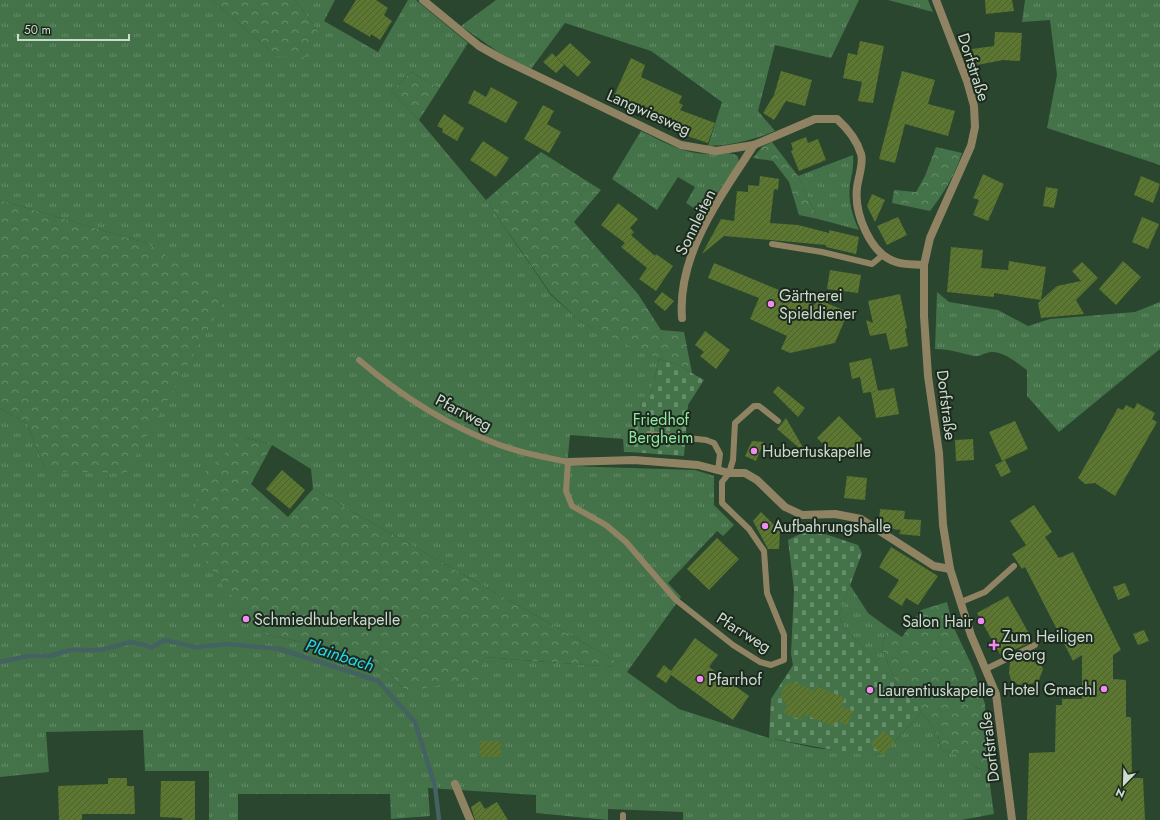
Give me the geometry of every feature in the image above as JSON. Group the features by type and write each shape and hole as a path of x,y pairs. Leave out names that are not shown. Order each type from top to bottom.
{"street":[{"name":"Langwiesweg","path":"423,0 479,46 502,59 681,144 716,151 754,145 815,119 837,119 848,130 862,155 856,189 858,212 869,239 883,255 896,262 924,265"},
{"name":"Dorfstraße","path":"936,0 967,81 974,106 975,127 971,146 930,238 924,265 924,316 928,376 939,453 943,525 950,569 971,635 996,694 1012,820"},
{"name":"Sonnleiten","path":"682,318 683,282 693,252 724,193 754,145"},
{"name":"Pfarrweg","path":"568,462 634,460 698,465 729,473 745,474 757,480 785,508 802,515 835,514 860,519 934,566 950,569"},
{"path":"455,784 470,820"}],"lane":[{"path":"772,244 822,252 872,264 883,255"},
{"name":"Pfarrweg","path":"359,360 387,383 450,422 497,444 532,455 568,462 566,490 572,506 606,525 626,542 667,591 700,621 760,662 771,665 784,660 784,636 767,593 764,551 749,529 722,502 722,482 729,473"},
{"path":"729,473 733,460 734,423 754,406 759,406 778,421"},
{"path":"649,434 706,440 714,443 720,454 718,470"},
{"path":"961,602 985,592 1014,566"},
{"path":"986,669 1034,645"}],"green space":[{"path":"0,0 212,0 276,56 318,31 295,0 335,0 324,21 378,52 408,0 416,0 468,43 439,89 412,72 391,91 419,120 486,200 551,295 581,322 659,359 649,401 642,401 629,452 624,452 623,439 570,435 567,466 695,470 714,476 714,505 734,525 723,536 717,531 668,583 681,597 627,672 679,709 769,738 815,748 882,755 922,712 938,735 941,750 966,757 977,768 988,771 994,814 961,820 683,820 683,812 608,809 608,820 536,813 536,795 428,788 430,816 391,819 390,794 238,794 238,820 209,820 209,771 145,771 143,730 46,732 49,772 0,777 0,408 27,424 46,471 149,244 0,200","holes":["243,437 272,445 311,469 313,489 614,660 614,667 483,657 406,691 387,671 329,647 267,635 252,616"]},
{"path":"212,0 295,0 318,31 303,59 276,56"},
{"path":"496,0 859,0 831,58 775,45 758,111 775,131 743,142 708,146 722,102 651,51 565,23 531,69 504,56 461,26"},
{"path":"888,0 928,0 933,12"},
{"path":"1025,0 1160,0 1160,165 1047,128 1057,75 1050,20 1022,22"},
{"path":"412,72 439,89 419,120 391,91"},
{"path":"641,131 680,149 706,154 727,153 736,155 738,158 738,163 703,214 686,203 695,187 678,177 657,210 612,179"},
{"path":"772,142 798,176 818,219 799,215 789,182 773,161 753,158 762,147"},
{"path":"936,147 962,153 949,184 930,211 892,203 894,190 916,192 925,176"},
{"path":"541,152 601,190 574,222 638,294 661,330 684,332 692,373 678,365 659,359 629,346 581,322 551,294 486,200"},
{"path":"853,155 850,202 854,219 859,230 818,219 798,176"},
{"path":"0,200 149,244 225,299 126,473 46,471 27,424 0,408"},
{"path":"937,292 949,302 998,310 1028,326 1050,319 1135,312 1160,302 1160,349 1059,432 1027,396 1027,370 1015,361 997,352 974,356 951,350 935,349"},
{"name":"Friedhof Bergheim","path":"659,359 678,365 704,380 688,405 684,456 629,452 642,401 649,401"},
{"path":"243,437 272,445 251,484 288,517 313,489 614,660 614,667 483,657 481,679 406,691 387,671 329,647 267,635 252,616 224,588 188,534 205,472"},
{"path":"810,529 858,545 862,553 839,615 843,626 922,712 882,755 849,753 769,738 771,699 793,665 791,654 794,590 788,540"},
{"path":"850,585 868,613 887,627 882,649 897,685 843,626 839,615"},
{"path":"947,602 953,626 973,668 985,704 988,771 977,768 965,757 941,750 938,735 922,712 897,685 882,649 887,627 902,637 921,610"}],"building":[{"path":"356,0 376,0 388,8 384,15 392,21 380,40 371,34 370,37 343,21"},
{"path":"985,0 1012,0 1014,11 986,14"},
{"path":"995,32 1022,33 1020,61 1003,60 977,65 972,49 994,46"},
{"path":"860,41 884,46 873,103 858,101 862,82 843,78 848,53 857,55"},
{"path":"570,43 591,62 578,77 556,57"},
{"path":"552,53 564,65 556,73 543,62"},
{"path":"631,58 645,65 641,77 682,96 679,103 683,105 680,110 715,123 708,143 690,137 612,100"},
{"path":"781,71 812,80 805,106 786,101 774,120 763,113 774,95"},
{"path":"902,71 935,80 928,104 955,111 948,136 905,124 895,163 879,159"},
{"path":"491,87 518,102 506,123 468,103 474,90 486,97"},
{"path":"543,105 554,111 547,124 561,132 549,153 524,139"},
{"path":"444,114 464,128 457,141 442,132 443,129 437,126"},
{"path":"806,137 808,143 818,139 826,160 799,171 791,151 793,150 791,143"},
{"path":"483,141 509,158 496,177 470,160"},
{"path":"983,174 1004,184 988,221 973,215 979,200 973,198"},
{"path":"760,176 779,179 778,190 774,189 770,223 798,225 829,233 829,230 859,237 856,254 826,247 826,245 724,236 702,254 721,219 734,221 737,191 748,192 748,185 759,186"},
{"path":"1141,176 1160,184 1153,203 1134,195"},
{"path":"1046,187 1058,189 1054,208 1043,206"},
{"path":"872,194 885,200 875,222 867,206"},
{"path":"618,203 638,219 630,228 634,232 631,235 655,256 656,254 673,266 656,291 639,279 647,268 621,247 625,243 601,225"},
{"path":"898,217 907,235 887,245 877,226"},
{"path":"1142,217 1159,224 1148,249 1132,242"},
{"path":"951,247 983,250 981,268 1008,270 1009,261 1046,267 1041,300 994,293 994,297 947,292"},
{"path":"1123,261 1141,277 1116,305 1099,289"},
{"path":"1082,262 1098,278 1076,300 1084,314 1041,318 1038,303 1057,286 1081,281 1072,271"},
{"path":"714,263 815,305 817,299 848,312 835,343 790,353 781,349 787,336 750,319 759,298 708,278"},
{"path":"830,270 861,275 858,293 827,289"},
{"path":"662,292 674,301 665,311 654,302"},
{"path":"900,294 907,328 905,329 908,346 890,350 886,333 870,336 866,320 873,323 868,301"},
{"path":"705,331 730,350 716,369 700,356 704,352 695,345"},
{"path":"871,358 878,391 863,393 860,377 852,379 849,363"},
{"path":"778,386 805,408 798,417 773,392"},
{"path":"894,388 899,414 876,418 871,392"},
{"path":"1137,403 1155,413 1152,419 1157,422 1115,496 1095,483 1085,484 1078,478 1118,408 1123,410 1126,405 1134,409"},
{"path":"839,416 862,439 840,461 817,438"},
{"path":"786,418 805,451 804,452 777,429"},
{"path":"1015,421 1028,449 1002,461 989,432"},
{"path":"973,439 974,460 956,461 955,440"},
{"name":"Hubertuskapelle","path":"752,441 764,442 756,461 745,456"},
{"path":"1005,460 1011,472 1001,477 995,465"},
{"path":"282,470 305,490 290,509 266,489"},
{"path":"847,476 867,478 865,500 844,498"},
{"name":"Hotel Gmachl","path":"1034,505 1052,532 1045,537 1059,558 1073,552 1121,650 1113,655 1113,679 1126,680 1126,717 1131,717 1132,778 1143,778 1145,820 1027,820 1029,753 1055,752 1056,705 1062,705 1062,699 1082,699 1082,655 1073,661 1025,567 1022,569 1012,554 1026,545 1010,521"},
{"path":"880,509 905,511 904,519 921,520 920,536 899,534 901,530 884,528 885,524 879,523"},
{"name":"Aufbahrungshalle","path":"761,512 780,531 779,549 768,549 753,521"},
{"path":"717,538 739,559 709,590 687,569"},
{"path":"891,547 938,576 918,605 906,598 902,606 888,597 899,580 879,567"},
{"path":"1125,583 1130,595 1118,600 1113,587"},
{"path":"1008,596 1032,639 1031,642 1001,656 977,613"},
{"path":"1144,630 1149,641 1138,645 1133,634"},
{"name":"Pfarrhof","path":"695,638 718,655 709,667 749,696 733,720 671,675 666,683 656,676 664,665 671,671"},
{"path":"1035,650 1043,669 1038,683 1019,685 1011,680 1009,673 1010,662"},
{"path":"794,682 815,691 816,686 845,698 841,706 853,711 847,725 836,721 833,726 803,714 801,720 784,713 787,704 780,696 785,685"},
{"path":"884,731 895,742 882,755 871,744"},
{"path":"480,741 501,741 501,757 479,757"},
{"path":"108,778 127,778 127,786 134,786 135,814 82,814 82,820 59,820 58,786 108,784"},
{"path":"161,781 195,781 195,820 160,817"},
{"path":"480,801 485,809 497,802 508,820 475,820 471,807"}],"waterway":[{"name":"Plainbach","path":"0,662 28,656 50,656 70,650 101,650 131,642 152,647 165,640 195,647 229,644 280,649 378,681 415,722 435,786 439,820"}],"place":[{"name":"Gärtnerei Spieldiener","path":"771,304"},
{"name":"Hubertuskapelle","path":"754,451"},
{"name":"Aufbahrungshalle","path":"765,526"},
{"name":"Schmiedhuberkapelle","path":"246,619"},
{"name":"Salon Hair","path":"981,621"},
{"name":"Zum Heiligen Georg","path":"994,645"},
{"name":"Pfarrhof","path":"700,679"},
{"name":"Hotel Gmachl","path":"1104,689"},
{"name":"Laurentiuskapelle","path":"870,690"}]}
